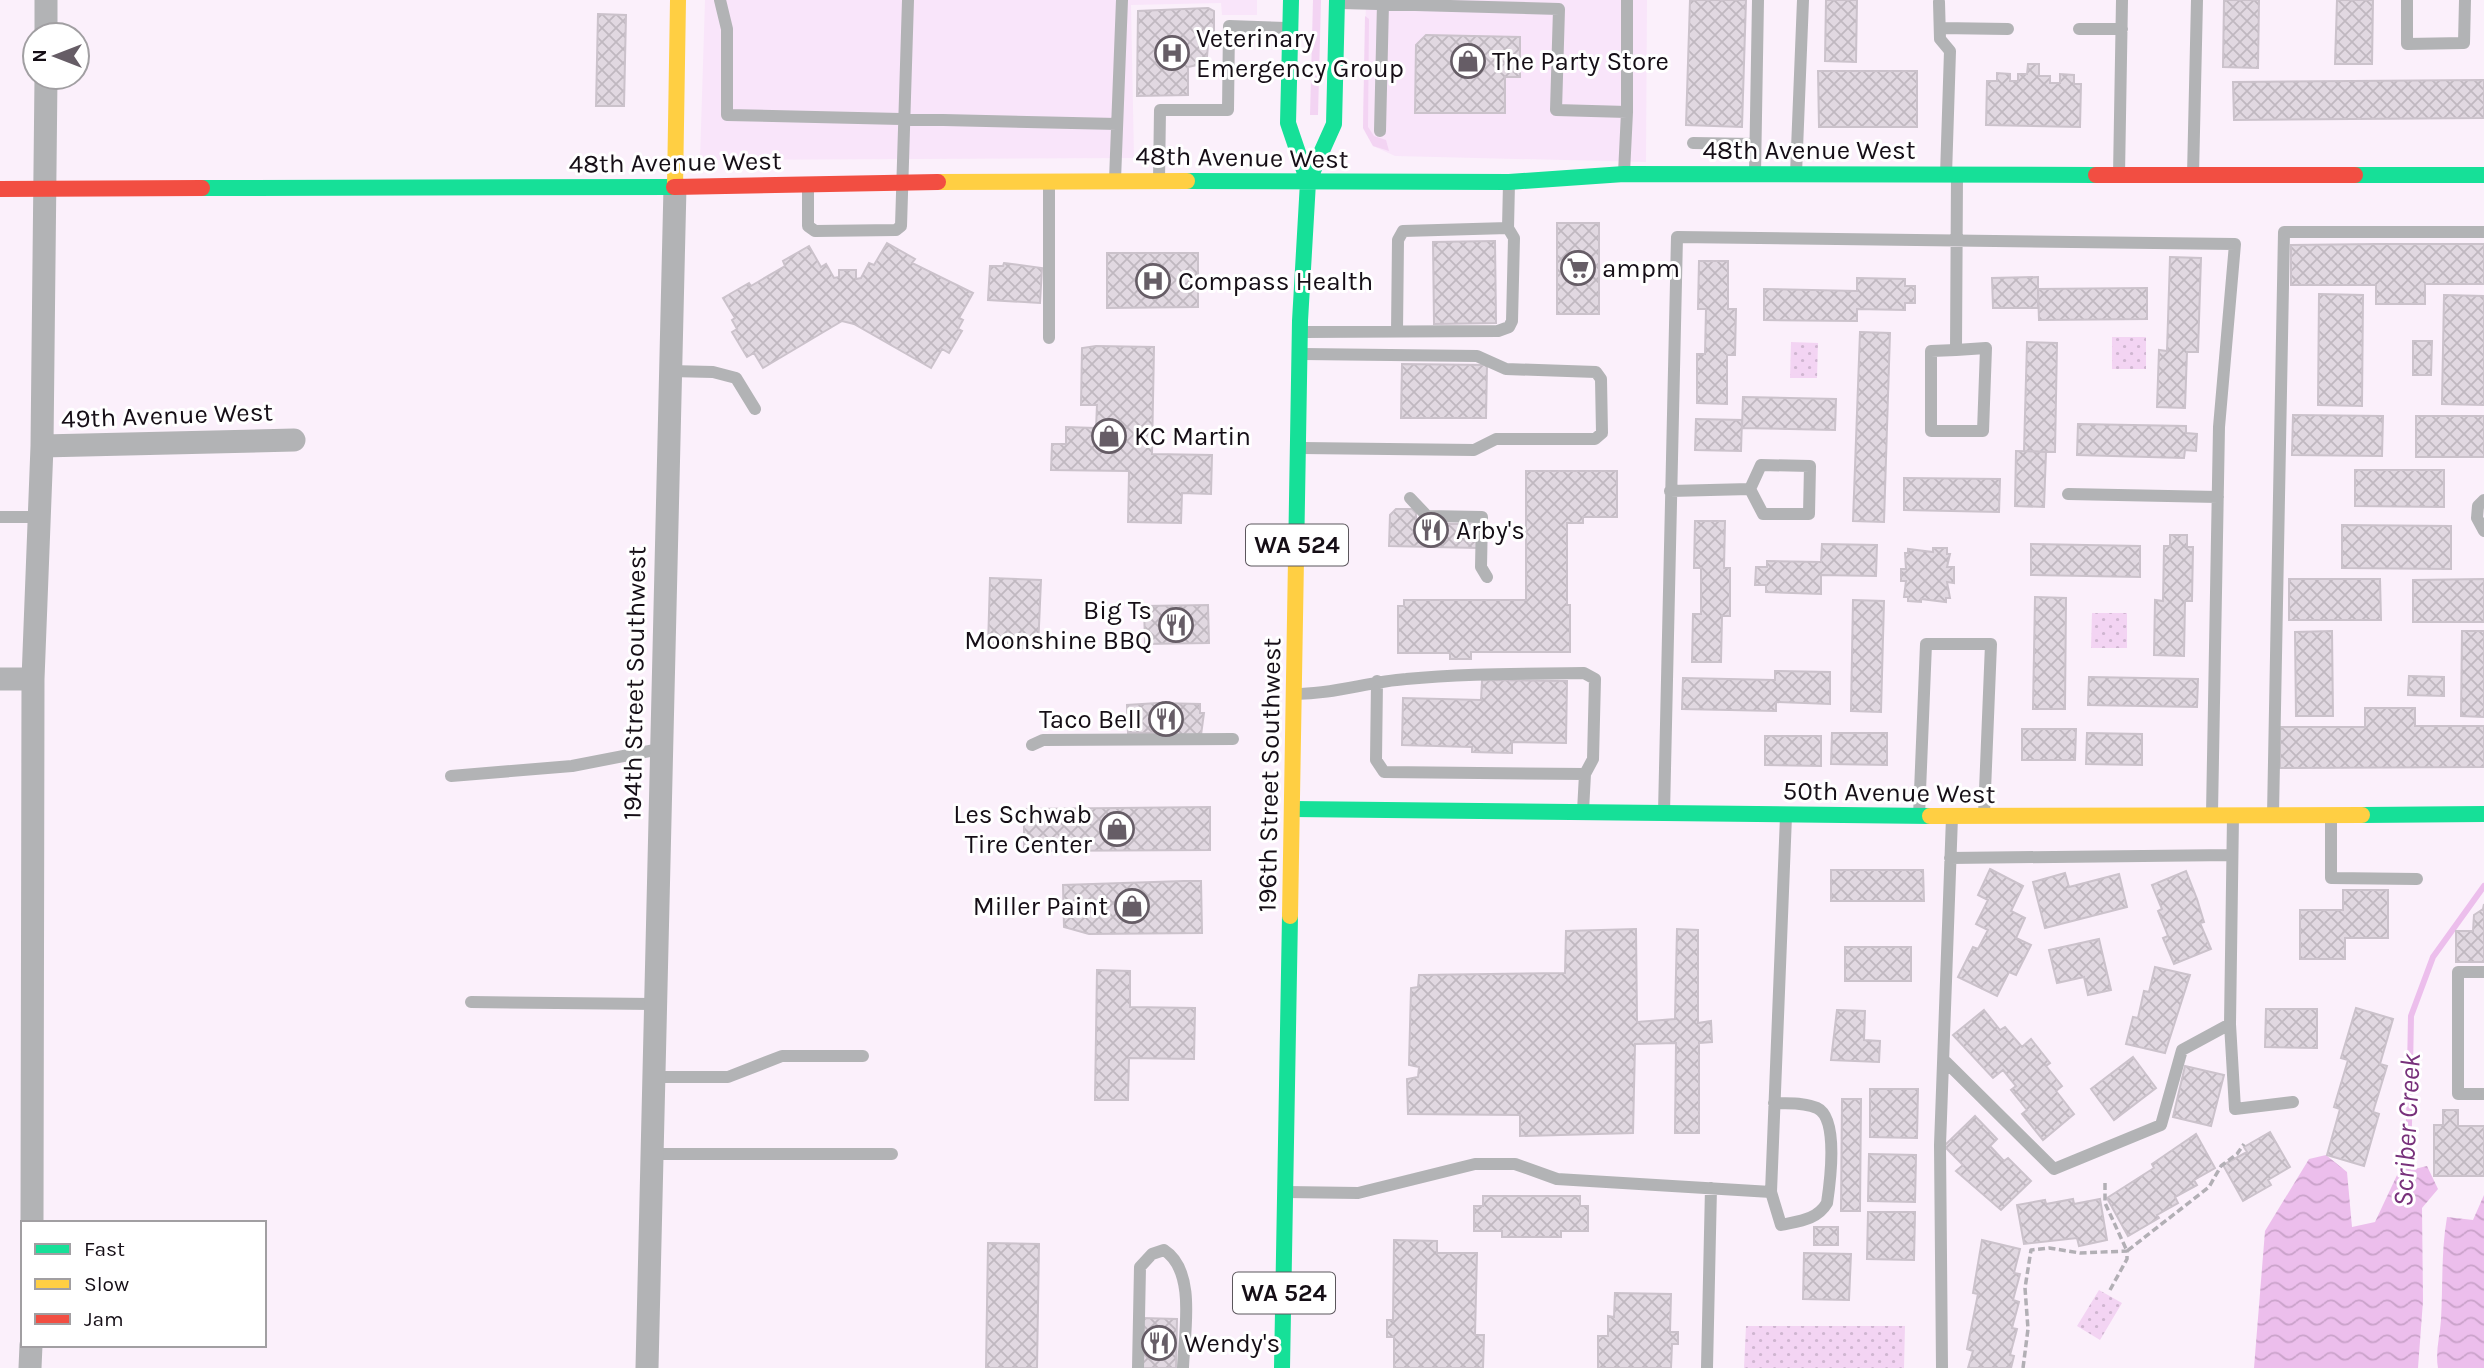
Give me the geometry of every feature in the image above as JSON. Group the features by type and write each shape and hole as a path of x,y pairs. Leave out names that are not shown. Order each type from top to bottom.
{"street":[{"path":"46,21 47,0"},
{"name":"194th Street Southwest","path":"647,1368 678,0"},
{"name":"196th Street Southwest","path":"1291,0 1288,122 1308,183"},
{"name":"196th Street Southwest","path":"1282,1368 1300,332 1308,183 1334,124 1337,1"},
{"path":"32,1221 33,679 42,446 46,91"},
{"name":"48th Avenue West","path":"0,189 675,187 1049,180 1509,183 1624,174 2484,175"},
{"name":"49th Avenue West","path":"42,446 294,440"},
{"path":"0,679 33,679"},
{"name":"50th Avenue West","path":"1293,809 1919,817 2484,814"},
{"path":"30,1368 31,1347"}],"lane":[{"path":"720,0 727,29 726,116 1117,124"},
{"path":"808,184 808,226 815,231 896,230 901,226 908,0"},
{"path":"1115,180 1122,0"},
{"path":"1624,174 1628,0"},
{"path":"1755,175 1758,0"},
{"path":"1796,175 1803,0"},
{"path":"2119,175 2122,0"},
{"path":"2193,175 2197,0"},
{"path":"2407,0 2407,44 2418,44 2464,43 2465,0"},
{"path":"1337,1 1559,5 1556,110 1627,112"},
{"path":"1380,131 1389,2"},
{"path":"1939,2 1940,40 1950,51 1956,239 1956,350"},
{"path":"1159,181 1160,110 1228,110 1229,26 1290,28"},
{"path":"1940,28 2008,29"},
{"path":"2079,29 2122,29"},
{"path":"1693,143 1755,144"},
{"path":"1049,180 1049,338"},
{"path":"1300,332 1498,331 1509,327 1512,321 1514,238 1508,228 1509,183"},
{"path":"1397,332 1398,240 1403,231 1508,228"},
{"path":"2273,816 2284,232 2484,232"},
{"path":"1664,814 1677,237 2235,244 2219,427 2212,816"},
{"path":"1986,348 1983,431 1930,431 1930,351 1956,350 1986,348"},
{"path":"1298,448 1474,450 1496,439 1595,439 1602,433 1601,379 1596,372 1506,369 1477,356 1300,354"},
{"path":"670,371 713,372 736,378 755,409"},
{"path":"1761,465 1810,466 1809,514 1763,514 1750,489 1761,465"},
{"path":"1670,491 1750,489"},
{"path":"2068,494 2218,497"},
{"path":"1410,498 1427,516 1482,517 1481,566 1487,577"},
{"path":"2484,500 2478,506 2477,518 2484,531"},
{"path":"0,517 39,517"},
{"path":"1919,817 1926,644 1991,644 1984,817"},
{"path":"1295,694 1329,694 1377,681 1439,675 1584,673 1595,679 1593,759 1585,774 1583,813"},
{"path":"1377,681 1376,760 1384,772 1585,774"},
{"path":"1032,745 1043,740 1233,740"},
{"path":"451,776 572,766 660,749"},
{"path":"1774,1104 1808,1105 1821,1109 1827,1117 1831,1133 1831,1178 1827,1203 1822,1212 1809,1219 1781,1224 1771,1192 1774,1104 1786,815"},
{"path":"2331,815 2331,878 2417,879"},
{"path":"2233,816 2230,1024 2235,1109 2293,1102"},
{"path":"1941,1368 1940,1144 1946,1062 1952,817"},
{"path":"1950,858 2232,855"},
{"path":"2484,972 2458,972 2458,1094 2484,1094"},
{"path":"471,1002 654,1004"},
{"path":"1946,1062 2054,1169 2161,1125 2182,1050 2230,1024"},
{"path":"653,1077 728,1077 782,1056 863,1056"},
{"path":"651,1154 892,1154"},
{"path":"1286,1192 1358,1193 1475,1164 1515,1164 1557,1180 1771,1192"},
{"path":"1707,1368 1711,1188"},
{"path":"1138,1368 1140,1268 1152,1254 1164,1251 1179,1262 1184,1284 1184,1368"}],"path":[{"path":"2023,1368 2028,1329 2025,1289 2031,1250 2049,1248 2080,1253 2127,1251 2209,1186 2221,1166 2237,1154 2244,1144"},
{"path":"2105,1183 2105,1203 2127,1251 2127,1259 2109,1290"}],"shaded area":[{"path":"705,0 1257,0 1257,15 1222,15 1221,3 1131,5 1134,158 700,160"},
{"path":"1313,0 1321,0 1318,115 1310,115"},
{"path":"1366,0 1647,0 1646,162 1395,156 1373,146 1363,128"},
{"path":"1365,16 1369,19 1368,127 1374,136 1386,140 1389,151 1373,146 1363,128"},
{"path":"2112,337 2146,337 2146,369 2112,369"},
{"path":"1791,342 1818,343 1817,378 1790,378"},
{"path":"2092,613 2127,613 2127,648 2091,648"},
{"path":"2099,1290 2122,1303 2100,1340 2077,1326"},
{"path":"1746,1326 1905,1326 1904,1368 1744,1368"}],"water":[{"path":"2326,1155 2347,1172 2352,1227 2375,1222 2398,1173 2427,1166 2438,1189 2422,1208 2423,1301 2418,1368 2254,1368 2265,1231 2309,1159"},
{"path":"2484,1195 2484,1368 2438,1368 2447,1217 2473,1220"}],"building":[{"path":"1690,0 1746,0 1742,127 1686,125"},
{"path":"1826,0 1857,0 1856,62 1825,61"},
{"path":"2224,0 2259,0 2258,68 2223,67"},
{"path":"2337,0 2373,0 2372,64 2335,64"},
{"name":"Veterinary Emergency Group","path":"1208,8 1214,11 1214,32 1209,33 1207,57 1197,65 1188,67 1188,95 1137,96 1138,11"},
{"path":"598,14 626,15 624,106 596,106"},
{"name":"The Party Store","path":"1426,35 1520,37 1520,77 1505,77 1505,113 1415,113 1416,45"},
{"path":"2028,64 2039,64 2039,76 2050,76 2050,83 2060,83 2060,74 2074,75 2074,84 2081,84 2080,127 1986,125 1987,81 1997,81 1997,73 2010,74 2010,81 2018,81 2018,74 2027,74"},
{"path":"1818,71 1917,71 1917,127 1819,127"},
{"path":"2484,80 2484,118 2234,120 2233,82"},
{"name":"ampm","path":"1557,223 1599,223 1599,314 1557,314"},
{"path":"1495,241 1496,323 1434,324 1433,242"},
{"path":"887,243 915,259 912,263 973,293 959,318 963,320 958,329 962,331 949,353 942,349 931,368 854,324 842,321 763,368 754,353 747,357 732,332 737,329 732,320 735,318 723,298 749,283 751,286 785,266 783,261 809,246 821,267 826,264 834,278 839,277 839,270 856,270 856,279 861,278 869,263 874,265"},
{"path":"2484,244 2484,284 2425,284 2425,304 2376,304 2376,285 2291,285 2291,245"},
{"path":"1107,253 1198,253 1198,307 1107,308"},
{"path":"2170,257 2201,258 2198,352 2187,352 2185,408 2157,407 2159,350 2167,351"},
{"path":"1699,261 1728,261 1728,309 1736,309 1735,355 1727,355 1727,404 1697,403 1697,354 1705,354 1706,309 1698,309"},
{"path":"1004,263 1042,268 1040,303 988,300 990,266 1003,266"},
{"path":"2038,277 2038,308 1993,308 1992,278"},
{"path":"1857,278 1905,279 1905,286 1915,286 1915,303 1905,303 1905,310 1857,309 1857,321 1764,320 1764,289 1857,291"},
{"path":"2147,288 2147,319 2039,320 2038,289"},
{"path":"2319,294 2363,295 2362,406 2318,405"},
{"path":"2444,295 2484,296 2484,405 2442,404"},
{"path":"1860,332 1890,333 1884,522 1853,521"},
{"path":"2413,341 2432,341 2431,375 2413,375"},
{"path":"2027,342 2057,343 2055,452 2024,451"},
{"name":"KC Martin","path":"1154,347 1152,454 1212,455 1211,494 1182,493 1181,523 1128,522 1129,471 1051,470 1052,444 1066,444 1066,427 1096,428 1097,405 1081,405 1082,348"},
{"path":"1402,364 1487,365 1486,418 1401,418"},
{"path":"1743,397 1836,399 1835,430 1742,428"},
{"path":"2293,415 2383,416 2382,456 2292,455"},
{"path":"2416,416 2484,416 2484,457 2416,457"},
{"path":"1696,419 1742,420 1741,451 1695,450"},
{"path":"2078,424 2186,426 2186,433 2197,434 2196,451 2185,450 2184,458 2077,455"},
{"path":"2016,451 2046,452 2044,507 2015,506"},
{"path":"2355,470 2444,470 2444,507 2355,506"},
{"path":"1526,471 1617,471 1617,517 1583,517 1583,523 1567,523 1570,652 1471,652 1471,659 1450,659 1450,653 1398,653 1398,606 1404,606 1404,600 1526,600"},
{"path":"1904,478 2000,479 1999,512 1904,510"},
{"name":"Arby's","path":"1396,509 1412,509 1416,513 1416,523 1426,524 1426,519 1443,519 1443,524 1473,524 1473,535 1478,535 1478,548 1389,546 1390,515"},
{"path":"1695,521 1725,521 1724,568 1730,568 1730,616 1722,616 1721,662 1692,662 1693,614 1701,614 1701,568 1694,568"},
{"path":"2342,525 2451,526 2451,569 2342,568"},
{"path":"2170,535 2187,535 2187,547 2193,547 2192,601 2185,601 2184,656 2154,655 2155,600 2163,601 2164,546 2170,546"},
{"path":"1822,544 1877,545 1876,576 1821,575 1821,594 1766,592 1766,585 1755,585 1756,567 1767,567 1767,561 1821,562"},
{"path":"2031,544 2140,546 2140,577 2031,575"},
{"path":"1933,548 1947,548 1947,554 1950,554 1947,567 1954,567 1954,583 1947,582 1950,598 1946,598 1946,602 1921,599 1921,602 1908,601 1908,597 1904,597 1906,581 1901,581 1901,569 1906,569 1905,553 1908,553 1908,549 1933,552"},
{"path":"990,578 1041,580 1038,649 988,647"},
{"path":"2289,579 2380,579 2381,620 2289,620"},
{"path":"2484,579 2484,622 2413,622 2413,580"},
{"path":"2035,597 2066,598 2065,709 2033,709"},
{"path":"1853,600 1884,601 1881,712 1851,711"},
{"name":"Big Ts Moonshine BBQ","path":"1208,605 1209,643 1145,644 1144,606"},
{"path":"2332,631 2333,716 2296,716 2295,632"},
{"path":"2462,631 2484,631 2484,717 2461,716"},
{"path":"1775,671 1830,672 1830,704 1776,702 1776,711 1682,709 1683,678 1775,680"},
{"path":"2409,676 2444,677 2444,696 2408,695"},
{"path":"2089,677 2198,679 2197,707 2088,705"},
{"path":"1482,680 1567,681 1566,743 1512,742 1512,753 1472,752 1472,747 1402,745 1403,698 1481,700"},
{"name":"Taco Bell","path":"1200,704 1200,713 1204,713 1201,735 1160,737 1160,733 1128,733 1127,705"},
{"path":"2365,708 2415,708 2415,726 2484,726 2484,767 2280,768 2280,727 2365,727"},
{"path":"2022,729 2076,729 2075,760 2022,760"},
{"path":"1832,733 1887,733 1887,765 1831,764"},
{"path":"2087,733 2142,734 2142,765 2086,764"},
{"path":"1765,736 1821,736 1821,766 1765,765"},
{"name":"Les Schwab Tire Center","path":"1210,807 1210,850 1024,851 1024,809"},
{"path":"1990,869 2023,886 2011,911 2025,918 2016,938 2031,945 2016,975 2009,972 1997,996 1958,977 1973,947 1978,949 1988,930 1976,924 1988,900 1978,895"},
{"path":"1831,870 1923,870 1924,901 1831,901"},
{"path":"2186,871 2204,922 2200,923 2211,949 2174,964 2163,938 2168,936 2158,911 2162,909 2152,885"},
{"path":"2065,873 2069,887 2119,874 2127,907 2045,928 2033,882"},
{"name":"Miller Paint","path":"1201,881 1202,933 1089,934 1064,927 1063,885"},
{"path":"2343,890 2388,890 2388,938 2345,938 2345,959 2300,959 2300,910 2343,910"},
{"path":"2484,904 2484,962 2456,962 2456,931 2473,931 2474,915 2483,909"},
{"path":"1636,929 1637,1022 1675,1019 1677,929 1698,930 1698,1023 1711,1021 1712,1042 1699,1043 1699,1133 1675,1133 1676,1043 1635,1044 1633,1133 1520,1136 1520,1115 1408,1114 1407,1079 1418,1077 1419,1067 1409,1065 1411,988 1418,987 1419,975 1565,973 1566,931"},
{"path":"2099,939 2111,990 2088,995 2084,977 2057,983 2049,950"},
{"path":"1845,947 1911,947 1911,981 1845,981"},
{"path":"2155,967 2190,975 2165,1053 2126,1044 2133,1017 2138,1018 2144,991 2149,992"},
{"path":"1097,970 1130,971 1130,1007 1195,1008 1194,1059 1129,1058 1128,1100 1095,1100"},
{"path":"2356,1008 2393,1019 2380,1064 2387,1066 2373,1112 2379,1114 2364,1166 2327,1155 2340,1109 2334,1107 2348,1060 2341,1058"},
{"path":"2266,1009 2317,1009 2317,1048 2265,1047"},
{"path":"1837,1010 1865,1011 1864,1040 1880,1041 1879,1062 1831,1060"},
{"path":"1984,1010 2000,1030 2005,1027 2022,1047 2031,1039 2050,1063 2046,1066 2062,1086 2056,1091 2074,1114 2043,1140 2022,1114 2027,1110 2011,1090 2016,1086 2003,1070 1993,1078 1953,1035"},
{"path":"2133,1057 2156,1088 2114,1120 2091,1089"},
{"path":"2185,1066 2224,1075 2211,1126 2173,1117"},
{"path":"1870,1089 1918,1089 1917,1138 1870,1137"},
{"path":"1842,1099 1861,1099 1860,1211 1841,1211"},
{"path":"2443,1110 2458,1110 2458,1126 2484,1126 2484,1176 2434,1176 2434,1125 2443,1125"},
{"path":"1975,1116 1997,1139 1990,1146 2004,1161 2008,1158 2031,1181 2001,1210 1956,1171 1963,1165 1944,1146"},
{"path":"2270,1132 2290,1167 2268,1180 2271,1185 2243,1201 2223,1165 2247,1152 2244,1147"},
{"path":"2196,1134 2215,1168 2194,1180 2197,1185 2175,1197 2178,1203 2157,1215 2159,1218 2128,1236 2107,1198 2154,1168 2152,1164"},
{"path":"1869,1154 1916,1155 1915,1202 1868,1201"},
{"path":"1483,1196 1580,1196 1580,1206 1588,1206 1588,1231 1561,1231 1561,1237 1502,1237 1502,1231 1474,1231 1474,1206 1483,1206"},
{"path":"2073,1199 2074,1204 2100,1199 2107,1240 2079,1246 2077,1238 2024,1244 2017,1205"},
{"path":"1868,1212 1915,1212 1914,1260 1867,1259"},
{"path":"1814,1227 1838,1227 1838,1245 1814,1245"},
{"path":"1394,1240 1437,1241 1437,1253 1477,1253 1475,1335 1484,1335 1483,1368 1394,1368 1394,1337 1387,1337 1387,1320 1393,1320"},
{"path":"1982,1240 2020,1249 2014,1273 2020,1274 2013,1300 2019,1302 2012,1328 2017,1329 2010,1355 2014,1356 2011,1368 1968,1368 1973,1351 1967,1349 1978,1294 1973,1293"},
{"path":"988,1243 1039,1244 1037,1368 986,1368"},
{"path":"1804,1253 1851,1254 1849,1300 1803,1299"},
{"path":"1615,1293 1671,1294 1670,1332 1678,1332 1678,1344 1672,1344 1671,1368 1598,1368 1598,1336 1608,1336 1608,1316 1614,1317"},
{"name":"Wendy's","path":"1142,1318 1177,1319 1176,1368 1141,1368"}],"waterway":[{"name":"Scriber Creek","path":"2408,1177 2411,1016 2433,957 2484,886"}],"traffic: fast":[{"path":"1291,0 1288,123 1308,182"},
{"path":"1296,559 1300,321 1308,182 1334,124 1337,0"},
{"path":"1187,181 1509,182 1624,174 2096,175"},
{"path":"2355,175 2484,175"},
{"path":"202,188 674,187"},
{"path":"1293,809 1930,816"},
{"path":"2362,815 2484,814"},
{"path":"1282,1368 1290,916"}],"traffic: slow":[{"path":"675,187 678,0"},
{"path":"938,182 1187,181"},
{"path":"1290,916 1296,559"},
{"path":"1930,816 2362,815"}],"traffic: jam":[{"path":"2096,175 2355,175"},
{"path":"674,187 938,182"},
{"path":"0,189 202,188"}],"place":[{"name":"Veterinary Emergency Group","path":"1172,53"},
{"name":"The Party Store","path":"1468,61"},
{"name":"ampm","path":"1578,268"},
{"name":"Compass Health","path":"1153,281"},
{"name":"KC Martin","path":"1109,436"},
{"name":"Arby's","path":"1431,530"},
{"name":"Big Ts Moonshine BBQ","path":"1176,625"},
{"name":"Taco Bell","path":"1166,719"},
{"name":"Les Schwab Tire Center","path":"1117,829"},
{"name":"Miller Paint","path":"1132,906"},
{"name":"Wendy's","path":"1159,1343"}]}
